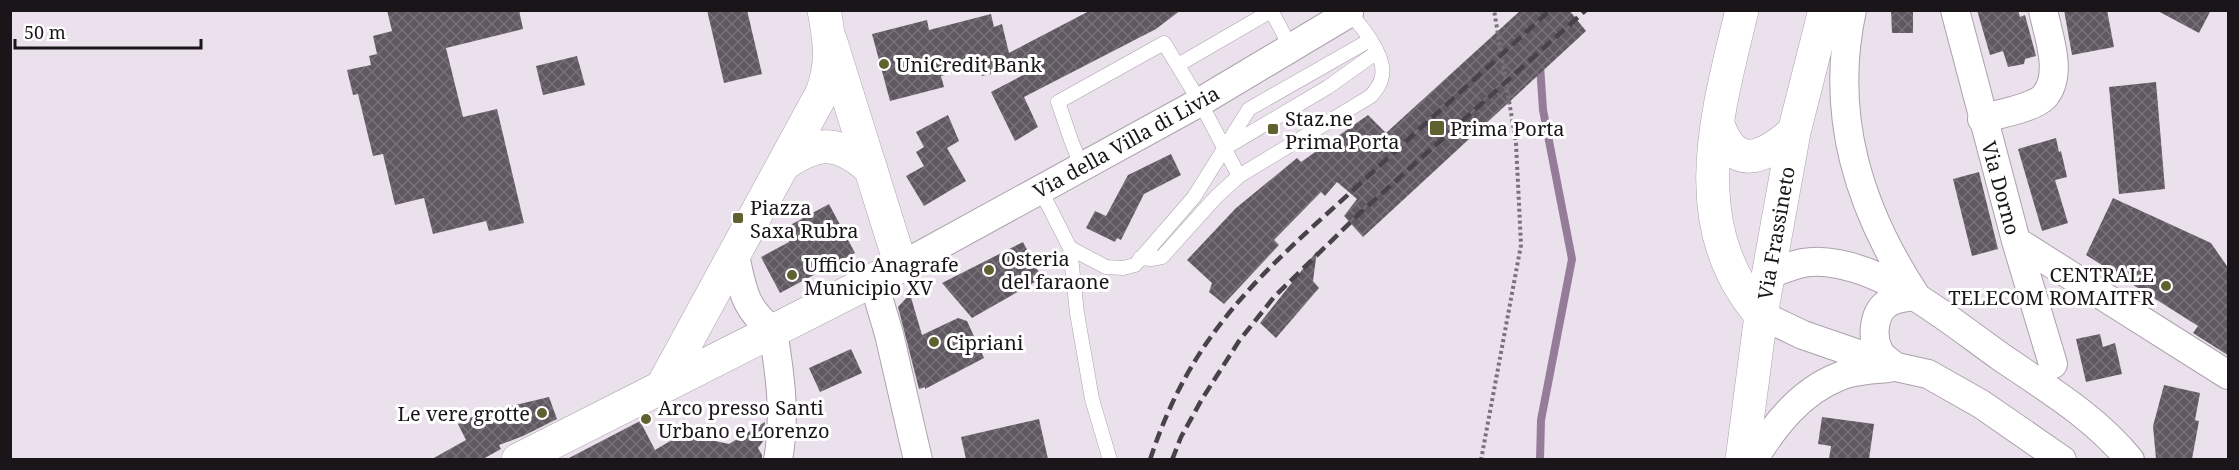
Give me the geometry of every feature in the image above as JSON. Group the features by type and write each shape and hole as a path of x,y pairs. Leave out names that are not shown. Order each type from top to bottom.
{"street":[{"path":"1742,10 1713,149 1712,176 1718,235 1726,260 1747,300 1761,315 1803,335 1896,367 1929,374 1997,414 2062,459"},
{"name":"Via Frassineto","path":"1742,459 1761,315 1794,132 1825,10"},
{"path":"1852,10 1846,53 1844,93 1847,126 1856,170 1864,197 1886,246 1916,296"},
{"name":"Via Dorno","path":"1954,10 2016,242 2053,364"},
{"path":"1982,119 2030,105 2044,97 2054,72 2043,10"},
{"name":"Via della Villa di Livia","path":"887,273 1200,102 1349,13"},
{"path":"827,25 871,169 887,273 889,334 918,459"},
{"path":"662,387 822,93 828,72 827,25"},
{"path":"1718,124 1730,149 1748,156 1770,150 1794,132"},
{"path":"779,172 805,151 826,146 848,151 871,169"},
{"path":"2016,242 2229,375"},
{"path":"735,256 745,299 759,320 773,331 782,397 781,441 778,459"},
{"path":"1768,275 1806,261 1829,262 1860,271 1916,296 2078,410 2107,434 2130,459"},
{"path":"518,459 887,273"},
{"path":"1896,367 1882,357 1878,350 1876,322 1879,313 1889,302 1916,296"},
{"path":"1753,459 1790,410 1813,390 1838,376 1896,367"}],"lane":[{"path":"1178,65 1271,11 1291,48"},
{"path":"1140,258 1157,259 1166,253 1216,197 1239,176 1371,96 1380,84 1383,68 1360,24 1349,13"},
{"path":"1082,168 1058,102 1164,44 1200,102 1239,176"},
{"path":"1223,149 1328,87 1373,46"},
{"path":"1070,248 1099,264 1112,268 1135,265 1194,197 1249,109 1373,46"},
{"path":"1040,189 1070,248 1077,313 1092,399 1110,459"}],"path":[{"path":"1481,459 1521,245 1516,143 1494,10"}],"building":[{"path":"387,10 519,10 523,29 446,48 463,117 497,109 524,223 489,231 486,221 433,234 424,198 395,205 383,154 373,156 358,94 353,95 347,70 371,65 369,56 377,54 373,36 392,31"},
{"path":"707,10 747,10 762,74 724,83"},
{"path":"1091,10 1181,10 1156,29 1024,97 1038,127 1015,141 991,92 1029,72 1026,65 982,76 978,66 941,76 944,87 890,101 872,34 927,20 929,30 991,14 994,27 1002,24 1009,53"},
{"path":"1521,10 1569,10 1586,31 1363,237 1344,216 1357,199 1337,182 1325,196 1321,192 1274,240 1279,245 1224,304 1209,292 1212,283 1187,260 1236,208 1297,158 1301,162 1368,115 1386,133"},
{"path":"1891,10 1913,10 1913,33 1892,33"},
{"path":"1977,10 2018,10 2020,17 2025,15 2036,56 2025,59 2024,64 2008,67 2003,51 1990,55"},
{"path":"2064,10 2107,10 2114,47 2072,55"},
{"path":"2156,10 2211,10 2199,33"},
{"path":"577,56 585,85 543,95 536,66"},
{"path":"2156,82 2165,189 2119,194 2109,87"},
{"path":"948,115 959,141 947,148 966,181 924,206 906,176 924,166 916,152 924,147 916,132"},
{"path":"2056,138 2067,177 2055,180 2068,223 2042,231 2018,149"},
{"path":"1171,154 1181,175 1144,194 1121,240 1117,238 1115,242 1086,228 1095,211 1106,216 1128,175"},
{"path":"1979,172 1998,249 1972,256 1953,179"},
{"name":"CENTRALE TELECOM ROMAITFR","path":"2113,198 2211,243 2229,269 2229,356 2193,333 2198,326 2086,255"},
{"name":"Ufficio Anagrafe Municipio XV","path":"829,204 855,253 780,293 761,257 789,242 783,229"},
{"path":"1023,242 1042,278 972,318 942,283"},
{"path":"1317,251 1313,281 1319,288 1276,338 1260,323"},
{"path":"910,294 922,335 958,318 967,321 984,358 925,389 925,387 919,389 898,307"},
{"path":"2100,334 2103,347 2115,343 2122,374 2086,382 2076,339"},
{"path":"851,349 862,373 820,392 809,368"},
{"path":"2164,385 2200,393 2195,420 2199,421 2192,459 2156,459 2153,426"},
{"path":"549,397 557,419 499,445 501,449 483,459 432,459 466,440 458,424 478,414"},
{"path":"1822,417 1874,424 1869,459 1829,459 1831,446 1818,444"},
{"path":"1039,419 1048,459 966,459 961,437"},
{"path":"640,421 655,450 692,428 697,437 729,444 765,422 764,440 758,448 762,459 567,459"}],"waterway":[{"path":"1540,65 1543,110 1572,259 1541,420 1540,460"}],"railway":[{"path":"1150,460 1167,414 1187,374 1235,305 1294,244 1550,10"},
{"path":"1172,460 1181,437 1202,399 1239,341 1274,297 1360,213 1586,10"}],"place":[{"name":"UniCredit Bank","path":"884,64"},
{"name":"Prima Porta","path":"1437,128"},
{"name":"Staz.ne Prima Porta","path":"1273,129"},
{"name":"Piazza Saxa Rubra","path":"738,218"},
{"name":"Osteria del faraone","path":"989,270"},
{"name":"Ufficio Anagrafe Municipio XV","path":"792,275"},
{"name":"CENTRALE TELECOM ROMAITFR","path":"2166,286"},
{"name":"Cipriani","path":"934,342"},
{"name":"Le vere grotte","path":"542,413"},
{"name":"Arco presso Santi Urbano e Lorenzo","path":"646,419"}]}
